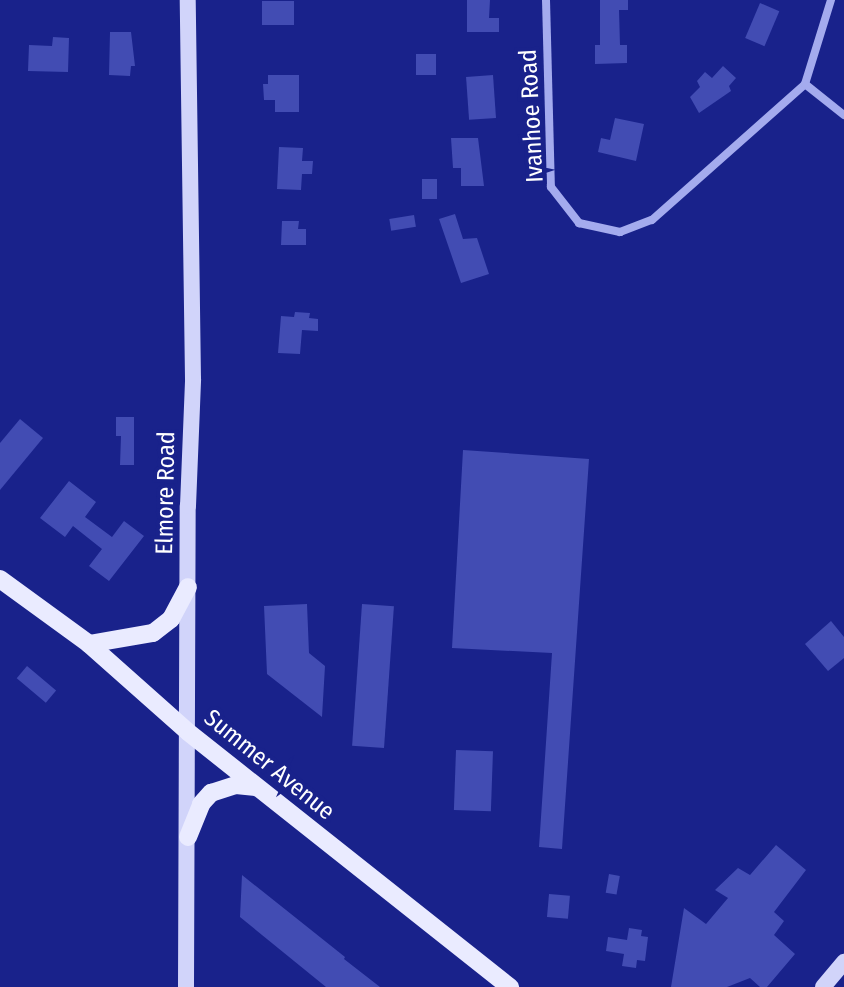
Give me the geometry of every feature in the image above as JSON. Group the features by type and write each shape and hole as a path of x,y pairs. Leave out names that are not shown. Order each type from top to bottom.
{"main road":[{"name":"Summer Avenue","path":"0,579 89,644 188,732 510,987"},
{"path":"89,644 131,640 153,633 171,619 188,587"},
{"path":"188,837 201,804 211,793 236,785 259,788"}],"street":[{"name":"Elmore Road","path":"186,987 188,587 193,379 188,0"},
{"name":"Ivanhoe Road","path":"546,0 551,187 579,223 620,232 652,220 805,84"},
{"path":"831,0 805,84 844,115"},
{"path":"823,987 844,962"}],"building":[{"path":"467,0 490,0 489,18 499,18 499,32 467,32"},
{"path":"600,0 628,0 628,10 619,10 620,45 627,45 627,63 595,64 595,45 600,45"},
{"path":"262,1 294,1 294,25 262,25"},
{"path":"760,3 779,11 764,46 745,38"},
{"path":"110,32 131,32 135,66 131,66 130,76 109,75"},
{"path":"53,37 69,38 68,72 28,71 29,45 52,46"},
{"path":"416,54 436,54 436,75 416,75"},
{"path":"723,66 736,78 729,86 731,91 699,113 690,97 700,87 697,81 705,72 712,78"},
{"path":"268,75 299,75 299,112 275,112 275,100 264,100 263,84 268,84"},
{"path":"493,75 496,118 469,120 466,77"},
{"path":"615,118 644,124 636,161 598,152 601,138 610,140"},
{"path":"451,138 478,138 484,186 461,186 461,168 453,168"},
{"path":"279,147 303,148 302,161 313,161 312,174 302,174 301,190 277,189"},
{"path":"422,179 437,179 437,199 422,199"},
{"path":"455,214 463,239 477,238 489,274 461,283 439,219"},
{"path":"414,215 416,227 391,231 389,219"},
{"path":"282,221 299,221 298,229 306,229 306,245 281,245"},
{"path":"295,312 310,313 309,318 318,319 318,331 302,330 300,354 278,353 281,316 294,317"},
{"path":"116,417 134,417 134,465 120,465 121,436 116,436"},
{"path":"20,419 43,438 0,490 0,443"},
{"path":"463,450 589,459 562,849 539,847 552,653 452,648"},
{"path":"69,481 96,502 85,517 112,537 124,521 144,536 109,581 89,566 102,549 73,526 65,537 40,518"},
{"path":"307,604 309,653 325,666 322,717 267,674 264,606"},
{"path":"362,604 394,606 384,748 352,746"},
{"path":"831,621 844,637 844,658 828,671 805,644"},
{"path":"27,666 56,690 46,703 17,678"},
{"path":"456,750 493,751 491,811 454,810"},
{"path":"776,845 806,870 774,912 784,921 774,935 795,954 767,987 760,987 750,978 727,987 671,987 684,908 706,924 728,898 715,890 738,868 750,875"},
{"path":"609,874 620,876 617,895 606,893"},
{"path":"242,875 380,987 326,987 240,917"},
{"path":"549,894 570,896 568,919 547,917"},
{"path":"629,928 642,930 641,936 648,937 645,961 637,960 636,968 622,966 624,954 606,951 608,937 627,940"}]}
